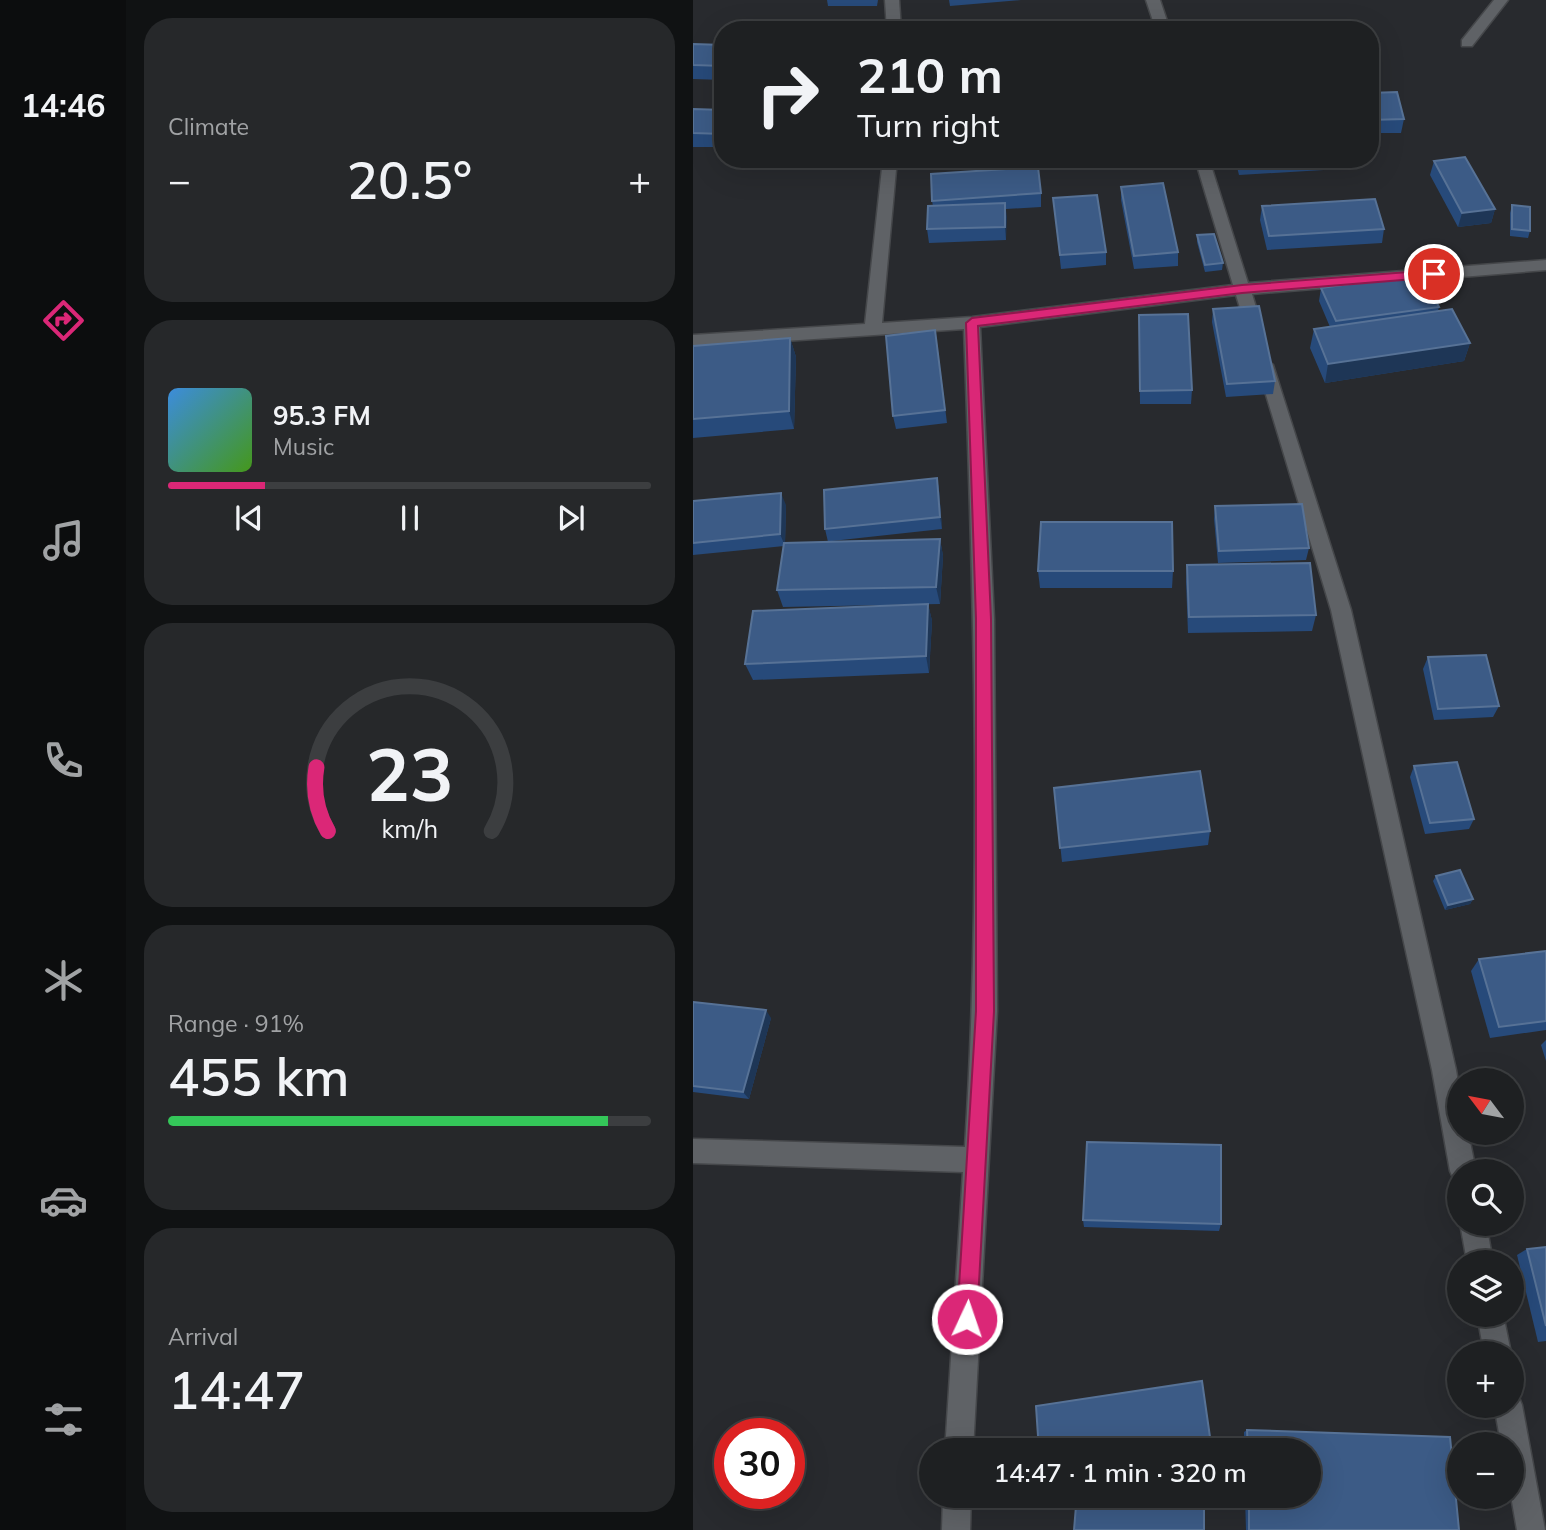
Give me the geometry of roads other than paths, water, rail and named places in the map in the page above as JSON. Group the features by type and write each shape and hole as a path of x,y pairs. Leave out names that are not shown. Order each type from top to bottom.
{"street":[{"path":"892,0 893,21"},
{"path":"1153,0 1160,21"},
{"path":"1467,43 1501,0"},
{"path":"873,327 889,168"},
{"path":"1205,168 1341,610 1444,1070 1461,1159"},
{"path":"693,341 873,327 972,323 1242,289 1546,265"},
{"path":"961,1438 985,1011 984,619 972,323"},
{"path":"693,1151 977,1160"},
{"path":"1509,1418 1531,1530"},
{"path":"955,1530 956,1508"}]}
